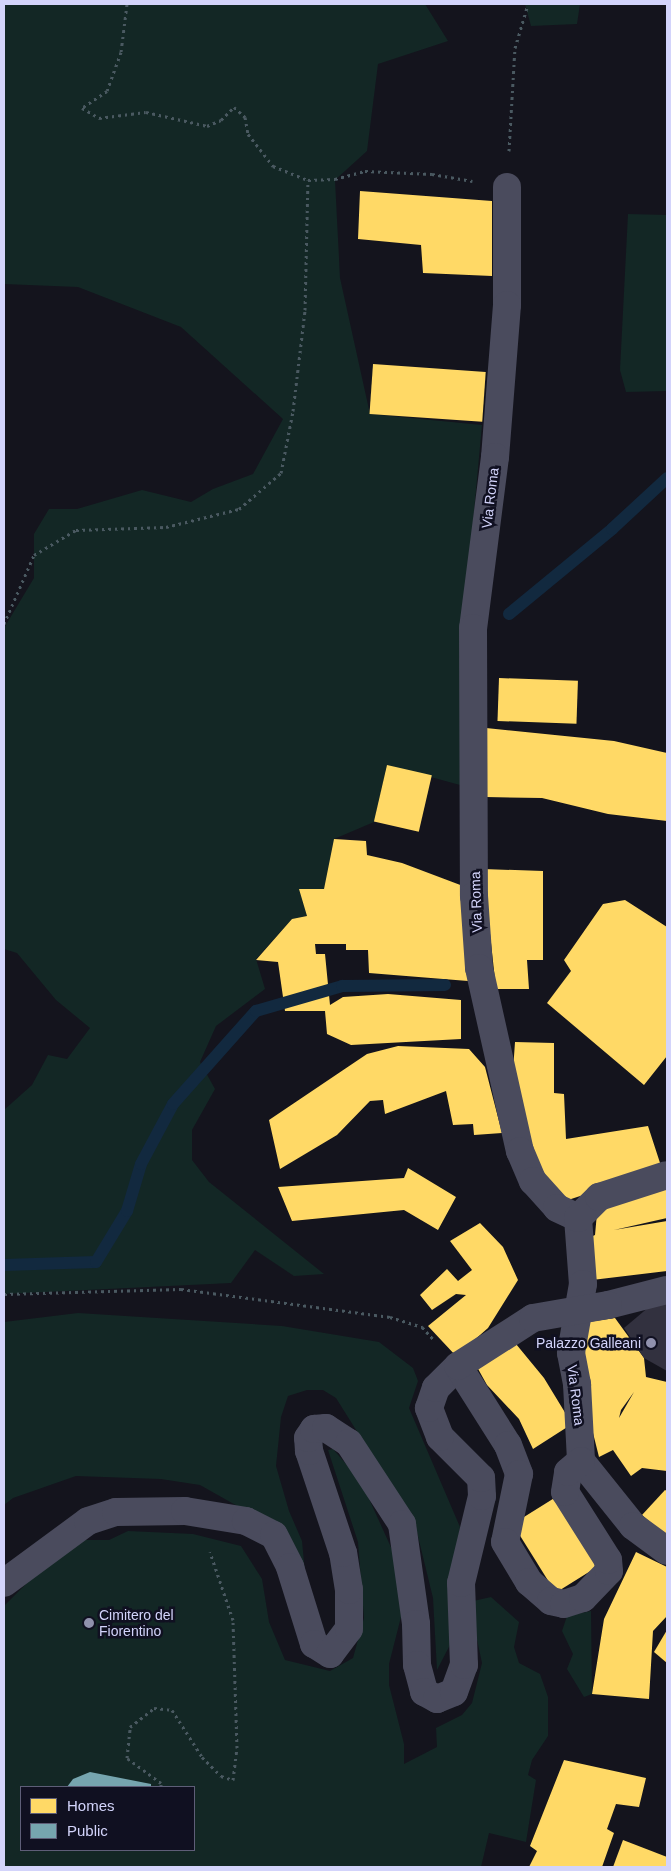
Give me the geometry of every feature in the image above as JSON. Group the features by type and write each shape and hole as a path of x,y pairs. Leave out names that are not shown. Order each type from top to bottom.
{"street":[{"name":"Via Roma","path":"507,187 507,305 495,457 473,628 474,896 479,968 520,1151 533,1181 557,1208 578,1218 583,1284 571,1353 577,1384 581,1461"},
{"path":"578,1218 600,1197 667,1175"},
{"path":"4,1583 88,1521 116,1512 184,1511 246,1521 274,1535 290,1567 314,1644 330,1654 349,1629 349,1590 343,1553 308,1438 314,1429 326,1428 349,1443 402,1524 416,1624 417,1665 424,1692 437,1699 454,1692 464,1665 461,1583 482,1496 481,1478 440,1438 429,1408 436,1388 458,1366 533,1318 608,1305 667,1290"},
{"path":"458,1366 508,1445 519,1474 505,1542 529,1582 551,1601 564,1604 583,1598 609,1571 608,1560 565,1492 568,1472 581,1461 633,1526 667,1551"}],"path":[{"path":"127,4 120,52 107,91 82,108 98,118 146,112 207,126 221,120 234,106 245,117 248,134 272,166 308,180 335,180 365,171 432,174 507,187 515,48 528,4"},
{"path":"4,624 34,555 76,530 166,527 239,509 281,473 293,411 305,310 308,180"},
{"path":"4,1294 181,1289 390,1317 422,1327 458,1366"},
{"path":"160,1786 161,1783 127,1758 130,1727 154,1708 172,1710 202,1757 221,1776 233,1780 237,1748 233,1620 214,1560 184,1511"}],"green space":[{"path":"4,4 425,4 448,41 378,64 367,151 335,180 340,278 370,414 482,425 462,641 460,785 387,765 374,822 334,839 324,889 300,889 307,916 292,919 256,959 265,989 216,1026 200,1062 215,1089 192,1130 192,1160 209,1182 324,1274 294,1276 255,1250 231,1283 4,1294 4,1110 32,1085 48,1055 67,1059 90,1028 56,1000 17,953 4,949 4,628 34,578 34,534 49,509 77,509 142,490 191,502 213,489 253,474 283,419 181,327 78,287 4,284"},
{"path":"525,4 580,4 577,24 531,26"},
{"path":"628,214 667,215 667,391 626,392 620,370"},
{"path":"78,1313 282,1326 379,1342 413,1368 418,1381 409,1408 460,1527 452,1584 452,1641 437,1670 433,1598 415,1524 336,1398 323,1390 307,1390 288,1396 281,1417 276,1466 289,1511 302,1541 306,1583 264,1521 200,1485 161,1479 76,1476 13,1498 4,1505 4,1322"},
{"path":"333,1449 361,1481 394,1554 402,1613 389,1664 389,1685 404,1744 404,1764 437,1747 436,1728 462,1715 472,1703 482,1663 469,1602 491,1597 519,1622 514,1647 519,1663 540,1674 548,1697 548,1736 532,1760 528,1775 536,1780 526,1842 489,1833 481,1867 4,1867 4,1606 70,1540 109,1540 128,1531 193,1534 241,1546 262,1579 269,1622 285,1660 330,1671 353,1658 364,1618 358,1542 328,1450"},
{"path":"591,1611 592,1694 584,1697 567,1669 573,1654 562,1631 567,1616"}],"building: Homes":[{"path":"360,191 492,201 492,276 423,273 421,245 358,239"},
{"path":"373,364 486,372 482,422 370,414"},
{"path":"499,678 578,681 576,724 497,721"},
{"path":"486,728 614,741 667,753 667,821 608,814 542,798 486,797"},
{"path":"387,765 432,775 419,832 374,822"},
{"path":"334,839 366,841 367,855 402,863 463,886 468,981 369,973 368,950 346,950 346,944 315,944 316,954 325,954 330,1005 343,997 388,994 461,1000 461,1039 351,1045 327,1034 325,1011 285,1011 278,962 256,960 292,919 307,916 299,889 324,889"},
{"path":"483,869 543,871 543,960 527,960 529,989 496,989"},
{"path":"625,900 667,927 667,1056 644,1085 547,1003 571,971 564,960 603,904"},
{"path":"515,1042 554,1043 554,1093 564,1094 566,1139 648,1126 662,1169 562,1202 547,1189 512,1085"},
{"path":"398,1046 469,1049 485,1067 502,1133 474,1135 473,1124 453,1125 446,1091 385,1114 383,1100 370,1101 337,1135 280,1169 269,1120 367,1054"},
{"path":"408,1168 456,1197 438,1230 404,1210 292,1221 278,1187 404,1178"},
{"path":"667,1180 667,1218 614,1230 667,1221 667,1271 592,1280 584,1240 595,1235 598,1202"},
{"path":"480,1223 503,1247 518,1280 488,1328 456,1356 428,1326 466,1295 456,1294 432,1310 420,1295 447,1269 458,1281 472,1270 450,1241"},
{"path":"615,1318 644,1358 646,1377 667,1382 667,1471 642,1468 631,1476 613,1450 599,1457 589,1417 582,1323","holes":["634,1392 619,1418 621,1410"]},
{"path":"516,1344 544,1378 572,1424 533,1449 519,1419 487,1385 477,1367"},
{"path":"665,1490 667,1491 667,1537 642,1515"},
{"path":"556,1497 599,1566 556,1593 513,1524"},
{"path":"636,1552 667,1567 667,1616 653,1631 649,1699 592,1694 604,1619"},
{"path":"667,1630 667,1663 654,1652"},
{"path":"564,1760 646,1778 639,1807 616,1804 607,1829 614,1833 602,1867 529,1867 537,1851 530,1846"},
{"path":"623,1840 667,1857 667,1867 613,1867"}],"building: Public":[{"path":"90,1772 151,1784 151,1786 68,1786 73,1779"}],"building: Other":[{"name":"Palazzo Galleani","path":"667,1300 667,1371 644,1358 624,1328 656,1301"}],"waterway":[{"path":"509,614 612,529 667,478"},
{"path":"4,1265 96,1262 127,1211 141,1164 173,1104 256,1011 342,986 445,985"}],"place":[{"name":"Palazzo Galleani","path":"651,1343"},
{"name":"Cimitero del Fiorentino","path":"89,1623"}]}
